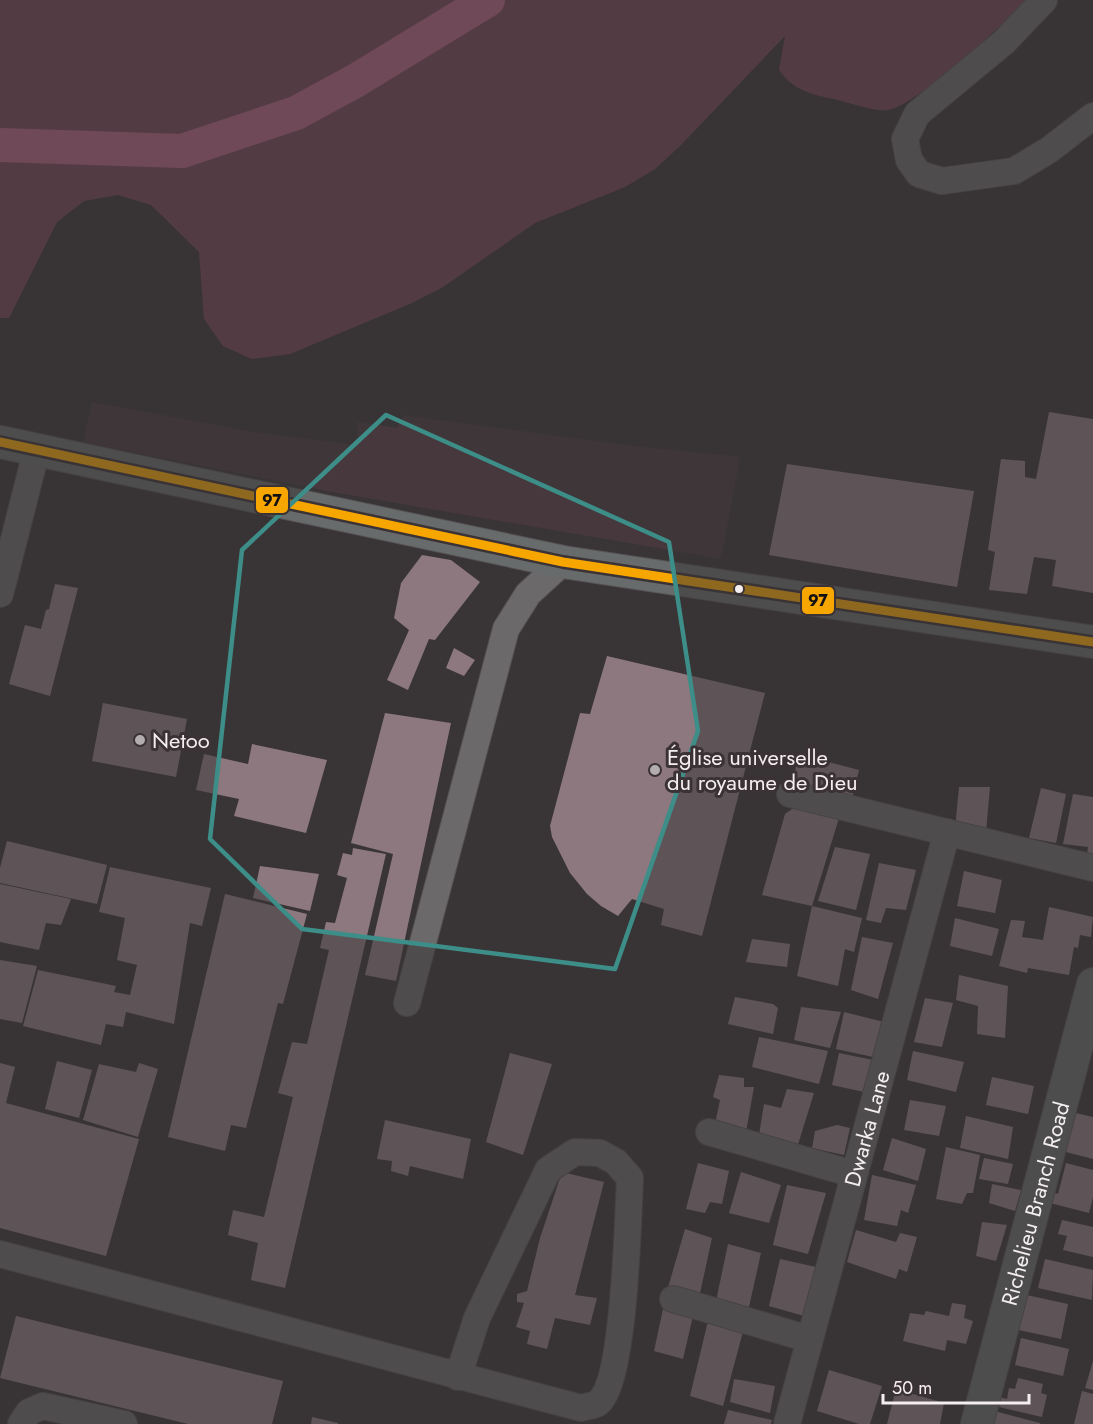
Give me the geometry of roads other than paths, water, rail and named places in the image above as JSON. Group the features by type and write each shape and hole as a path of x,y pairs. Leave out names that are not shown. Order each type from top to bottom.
{"main road":[{"path":"0,442 564,562 1093,642"},
{"name":"Richelieu Branch Road","path":"977,1424 1093,984"}],"street":[{"path":"1044,0 1004,42 917,114 905,139 909,160 919,174 942,181 1014,171 1049,150 1093,116"},
{"path":"0,594 37,449"},
{"path":"407,1003 506,629 528,594 564,562"},
{"path":"790,794 1093,868"},
{"name":"Dwarka Lane","path":"786,1424 946,832"},
{"path":"709,1132 853,1174"},
{"path":"0,1254 458,1377 581,1408 598,1403 606,1393 615,1369 630,1178 616,1162 600,1153 575,1152 548,1170 477,1318 458,1377"},
{"path":"673,1299 809,1339"},
{"path":"21,1424 29,1412 43,1406 84,1420 123,1424"}],"waterway":[{"path":"0,145 182,151 296,113 355,81 488,0"}],"place":[{"name":"Netoo","path":"140,740"},
{"name":"Église universelle du royaume de Dieu","path":"655,770"}]}
